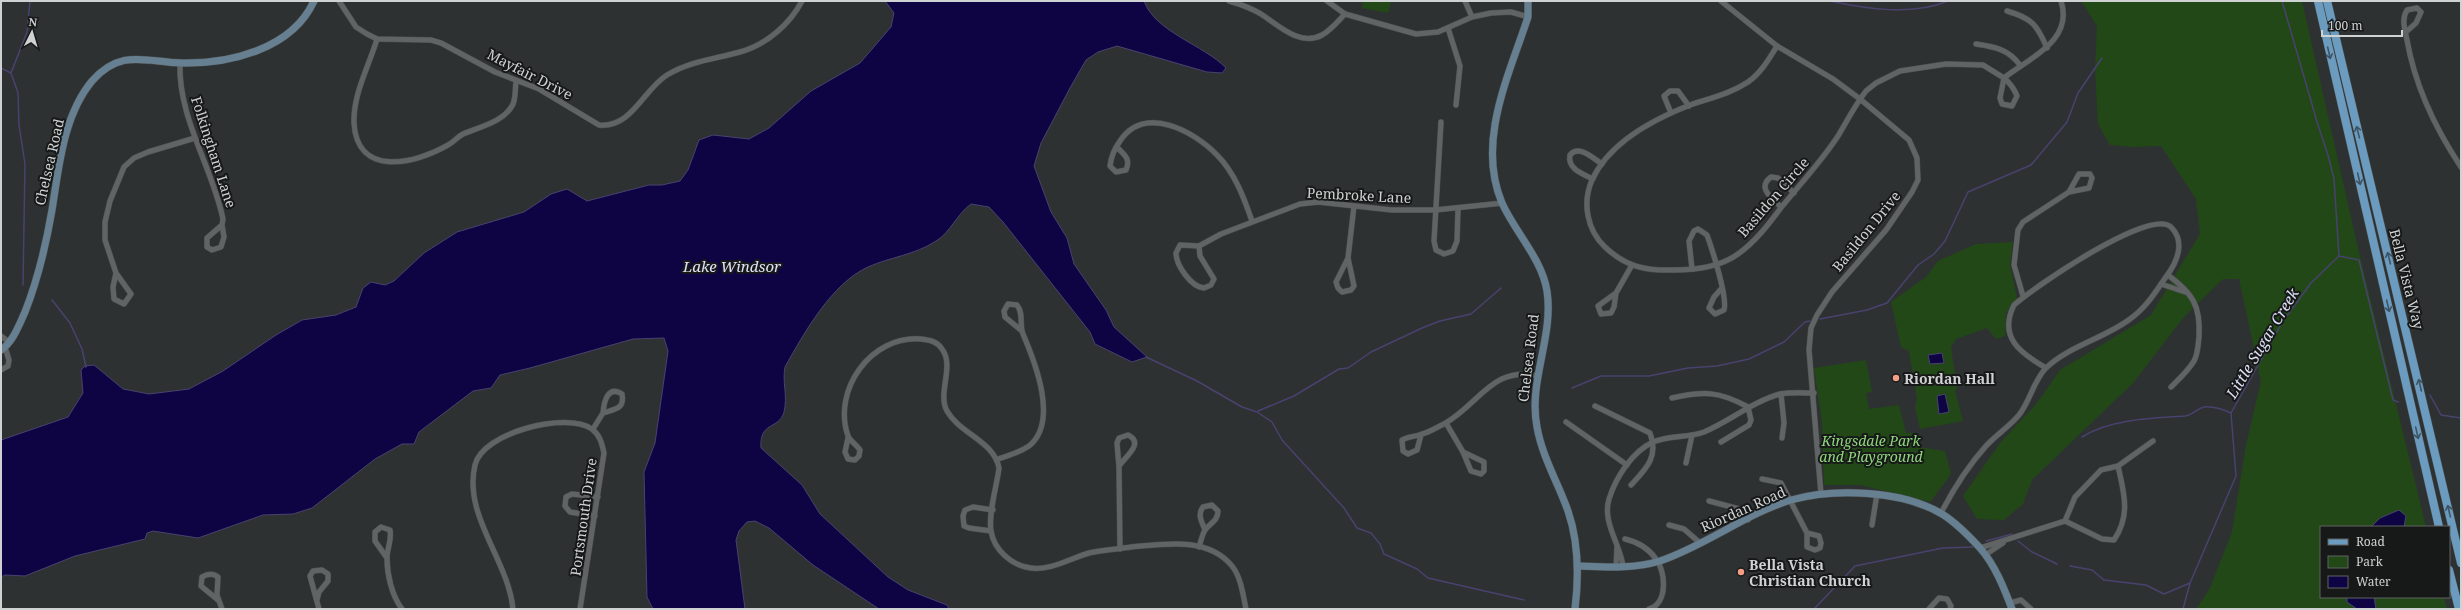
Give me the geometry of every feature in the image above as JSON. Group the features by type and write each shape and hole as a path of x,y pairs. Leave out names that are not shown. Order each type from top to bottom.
{"main road":[{"name":"Bella Vista Way","path":"2318,1 2439,526"},
{"name":"Bella Vista Way","path":"2327,1 2461,563"},
{"path":"2450,574 2459,609"}],"street":[{"name":"Chelsea Road","path":"5,346 31,296 42,260 66,136 83,95 101,73 109,66 127,60 155,59 180,63 205,62 233,57 271,45 292,30 307,13 314,1"},
{"name":"Mayfair Drive","path":"339,1 356,27 377,38 431,40 441,43 516,82 550,95 599,126 611,126 624,119 654,85 667,75 694,63 741,52 758,45 790,21 802,1"},
{"path":"1230,1 1260,14 1290,34 1301,37 1322,35 1345,14"},
{"path":"1327,1 1345,14 1416,34 1428,34 1448,28 1472,17 1491,13 1511,12 1528,17"},
{"path":"1465,1 1472,17"},
{"name":"Chelsea Road","path":"1528,1 1528,17 1496,119 1492,157 1494,179 1503,203 1544,276 1547,292 1547,328 1535,405 1536,426 1541,444 1568,512 1579,566 1575,609"},
{"name":"Basildon Drive","path":"1721,1 1777,46 1833,79 1860,99 1909,140 1918,158 1918,180 1886,230 1832,292 1817,315 1811,328 1809,350 1814,393 1818,477 1821,494"},
{"path":"2004,78 2012,84 2017,96 2012,106 2002,104 2000,98 2004,78 2020,65 2047,48 2058,36 2062,23 2061,1"},
{"path":"2406,32 2420,18 2421,12 2417,8 2406,10 2403,16 2406,32 2415,76 2420,92 2461,167"},
{"path":"2007,12 2030,20 2040,32 2047,48"},
{"path":"1448,28 1460,66 1456,105"},
{"path":"377,38 362,82 354,121 357,140 369,157 376,161 393,163 420,156 449,145 463,135 500,118 512,106 516,82"},
{"path":"1976,44 1999,47 2013,55 2020,65"},
{"name":"Basildon Circle","path":"1777,46 1764,67 1750,81 1735,90 1671,114 1632,135 1602,164 1593,179 1587,206 1591,229 1603,246 1632,266 1652,271 1692,269 1715,265 1737,254 1751,243 1838,136 1860,99 1876,83 1900,71 1927,66 1965,63 1983,65 2004,78"},
{"name":"Folkingham Lane","path":"180,63 179,79 185,110 220,206 222,225 223,243 221,247 212,250 207,247 208,238 222,225"},
{"path":"1671,114 1664,100 1664,96 1670,91 1678,91 1689,106"},
{"path":"1441,122 1434,246 1436,250 1444,254 1453,250 1457,241 1458,209"},
{"path":"1116,147 1128,159 1129,164 1126,170 1116,172 1110,166 1116,147 1128,131 1141,124 1168,125 1193,136 1210,148 1228,168 1243,195 1252,221"},
{"path":"116,274 113,287 114,299 124,304 131,294 116,274 105,240 105,222 110,201 124,167 134,158 148,152 195,138"},
{"path":"1593,179 1574,169 1569,161 1570,155 1575,151 1583,152 1602,164"},
{"path":"2023,296 2014,265 2018,230 2023,222 2069,192 2089,188 2092,178 2090,174 2079,174 2069,192"},
{"path":"1781,208 1766,193 1764,184 1767,180 1771,177 1778,178 1794,192"},
{"name":"Pembroke Lane","path":"1199,246 1200,256 1214,279 1212,285 1204,288 1192,282 1176,259 1177,249 1180,246 1199,246 1252,221 1300,204 1318,202 1392,210 1436,210 1458,209 1503,203"},
{"path":"1348,258 1336,282 1338,288 1342,292 1351,290 1354,286 1348,258 1354,206"},
{"path":"1941,513 1965,469 1987,445 2018,416 2046,368 2129,320 2151,300 2176,261 2179,249 2178,236 2170,226 2159,223 2134,232 2080,258 2023,296 2014,305 2009,316 2007,328 2010,337 2016,346 2032,360 2046,368"},
{"path":"1692,269 1689,241 1694,231 1698,229 1707,234 1722,288 1725,305 1724,310 1715,314 1710,308 1714,297 1722,288"},
{"path":"1616,294 1632,266"},
{"path":"2168,275 2181,284 2185,292 2194,300 2199,314 2198,347 2194,360 2187,371 2171,386"},
{"path":"2161,284 2185,292"},
{"path":"998,459 1029,446 1039,433 1043,396 1039,376 1022,331 1021,310 1017,305 1008,304 1004,311 1005,317 1022,331"},
{"path":"1,336 10,360 8,366 1,370"},
{"path":"848,438 845,418 846,398 851,383 859,370 880,348 887,344 916,339 930,340 938,343 946,356 947,410 957,422 992,451 998,459 999,468 991,531 1000,551 1018,564 1031,568 1047,567 1090,553 1184,543 1218,554 1232,566 1238,579 1246,609"},
{"path":"1421,435 1446,423 1499,380 1514,374 1523,373 1539,376"},
{"path":"513,609 512,595 474,502 472,482 478,455 484,449 498,441 544,424 577,423 593,429 603,412 607,396 612,392 618,391 622,394 622,404 619,408 603,412"},
{"path":"1672,398 1708,392 1734,400 1748,407"},
{"path":"1619,567 1617,547 1612,529 1609,501 1615,484 1627,465 1654,442 1704,432 1748,407 1781,394 1814,393"},
{"path":"1781,394 1784,424 1782,438"},
{"path":"1595,406 1641,427 1650,433 1654,442 1654,457 1651,463 1632,486"},
{"path":"1721,442 1749,425 1751,420 1748,407"},
{"path":"1566,422 1627,465"},
{"path":"1446,423 1463,452 1471,471 1481,474 1484,471 1484,462 1463,452"},
{"name":"Portsmouth Drive","path":"580,609 604,453 602,441 593,429"},
{"path":"1119,467 1134,448 1133,437 1128,435 1119,438 1117,443 1119,467 1120,549"},
{"path":"1686,463 1692,435"},
{"path":"2065,521 2075,497 2101,470 2118,466 2153,441"},
{"path":"1980,548 2003,542 2065,521 2102,539 2114,540 2122,528 2126,515 2125,495 2118,466"},
{"path":"1762,479 1781,482 1807,533"},
{"name":"Riordan Road","path":"1579,566 1619,567 1658,561 1791,500 1843,491 1877,494 1916,504 1941,513 1980,548 1995,569 2011,606"},
{"path":"595,516 570,512 565,506 566,497 572,494 598,497"},
{"path":"1872,525 1877,494"},
{"path":"1709,501 1743,510 1748,520"},
{"path":"1199,547 1205,530 1216,520 1218,514 1218,511 1212,505 1203,507 1201,510 1200,520 1205,530"},
{"path":"991,531 964,526 962,516 968,508 973,507 993,510"},
{"path":"1669,525 1684,529 1700,543"},
{"path":"387,558 375,541 375,532 381,527 390,530 391,536 387,558 394,596 402,609"},
{"path":"1625,539 1636,542 1651,552 1658,561 1663,593 1658,605 1650,609"},
{"path":"1985,555 2003,542"},
{"path":"317,600 317,596 328,581 328,574 322,570 313,571 310,576 313,593 317,600 319,609"},
{"path":"218,600 201,586 202,578 205,576 213,575 218,577 218,600 222,609"},
{"path":"1929,609 1939,598 1947,599 1950,609"},
{"path":"2011,606 2021,600 2031,609"}],"green space":[{"path":"1363,1 1391,1 1388,13 1362,8"},
{"path":"2081,1 2302,1 2357,244 2426,526 2320,526 2320,598 2444,598 2447,609 2196,609 2209,590 2232,532 2246,445 2261,381 2239,279 2223,279 2184,317 2133,383 2032,480 2023,504 2004,520 1977,519 1963,496 2000,443 2037,403 2060,370 2151,315 2200,234 2196,199 2161,146 2133,147 2110,145 2098,124 2095,70 2097,26"},
{"path":"2013,242 2010,264 2017,298 2006,313 2005,336 1996,339 1987,328 1956,339 1951,347 1957,389 1955,391 1963,421 1920,429 1915,407 1917,398 1909,351 1901,347 1891,302 1926,277 1938,261 1976,244"},
{"name":"Kingsdale Park and Playground","path":"1866,360 1872,392 1866,393 1869,409 1899,405 1906,433 1914,433 1919,447 1945,451 1951,474 1930,502 1860,485 1824,485 1822,423 1814,368"}],"water":[{"name":"Lake Windsor","path":"885,1 1144,1 1150,12 1169,30 1217,60 1226,68 1222,73 1207,72 1117,46 1098,52 1086,60 1070,88 1041,143 1034,166 1051,212 1067,238 1074,264 1106,310 1114,327 1147,357 1132,362 1095,344 1090,332 1003,222 989,207 971,204 961,213 941,238 928,246 868,267 855,274 820,310 785,367 784,412 778,421 766,429 761,439 761,448 802,485 820,514 888,577 908,590 947,605 949,609 879,609 813,565 769,528 755,521 747,522 739,531 736,540 745,609 653,609 647,597 644,472 655,443 668,351 664,338 633,339 500,375 491,388 473,391 419,432 414,444 402,444 375,459 312,508 293,514 263,515 198,538 153,531 147,533 145,539 75,556 25,576 5,575 1,577 1,440 68,417 83,393 81,370 85,366 94,365 123,389 149,394 189,389 223,371 276,335 302,320 336,315 356,307 363,288 371,282 385,285 394,281 424,253 457,232 524,212 551,194 567,189 587,201 649,185 662,185 680,181 688,170 699,140 713,135 749,139 769,128 811,91 860,63 891,27 894,13"},
{"path":"1942,353 1944,363 1930,364 1928,355"},
{"path":"1945,394 1949,412 1939,414 1937,396"},
{"path":"2399,510 2406,516 2404,526 2372,526 2380,518"},
{"path":"2347,598 2374,598 2376,609 2357,609 2347,602"}],"waterway":[{"path":"23,285 25,164 19,125 18,93 11,73 27,32 30,1"},
{"path":"1830,1 1889,10 1905,10 1934,6 1948,1"},
{"name":"Little Sugar Creek","path":"2183,609 2190,583 2236,476 2231,413 2283,321 2311,283 2339,256 2334,179 2282,1"},
{"path":"1820,319 1867,310 1887,303 1918,265 1934,254 1945,241 1968,192 2031,165 2067,122 2078,93 2102,58"},
{"path":"1,68 11,73"},
{"path":"2339,256 2359,260 2393,400 2398,402"},
{"path":"1258,411 1294,396 1339,369 1348,368 1371,352 1422,328 1440,321 1471,314 1501,288"},
{"path":"52,300 70,323 82,349 86,367"},
{"path":"1572,388 1601,376 1649,376 1688,368 1717,366 1749,359 1784,342 1805,322 1810,321"},
{"path":"1146,357 1197,381 1242,407 1257,412 1272,422 1282,440 1344,508 1357,528 1371,533 1380,544 1384,554 1417,569 1428,578 1524,600"},
{"path":"2430,395 2441,415 2461,418"},
{"path":"2082,437 2105,426 2132,420 2185,416 2204,407 2218,408 2231,413"},
{"path":"1986,541 2012,534"},
{"path":"2018,541 2032,552 2057,564"},
{"path":"1814,609 1855,566 1943,548 1973,547"},
{"path":"2070,566 2092,570 2104,580 2146,585 2164,594 2190,583"}],"place":[{"name":"Riordan Hall","path":"1896,378"},
{"name":"Bella Vista Christian Church","path":"1741,572"}]}
